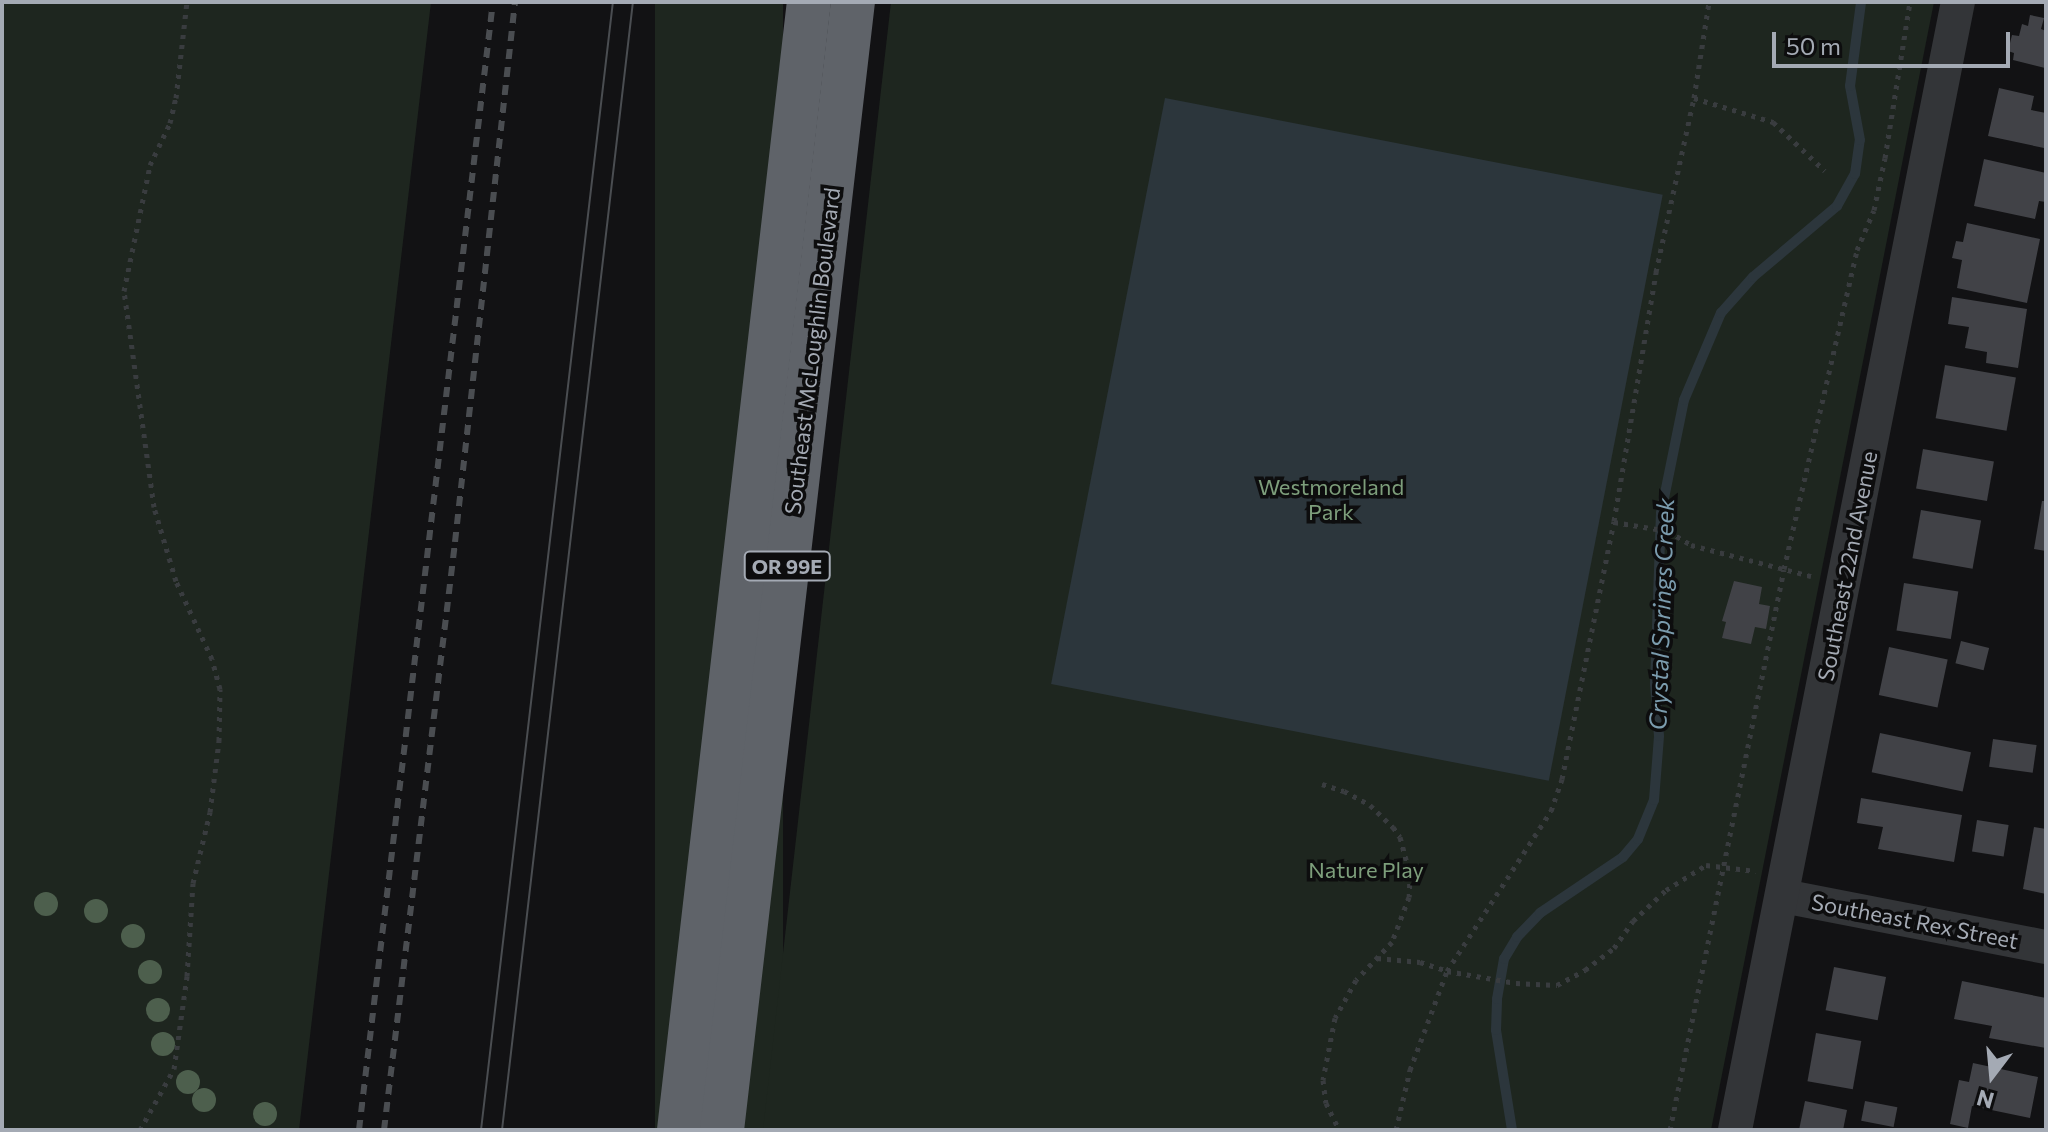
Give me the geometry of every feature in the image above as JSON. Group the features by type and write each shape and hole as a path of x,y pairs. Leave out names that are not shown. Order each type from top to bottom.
{"highway":[{"name":"Southeast McLoughlin Boulevard","path":"679,1130 809,2"},
{"name":"Southeast McLoughlin Boulevard","path":"722,1130 853,2"}],"street":[{"name":"Southeast 22nd Avenue","path":"1735,1130 1958,2"},
{"name":"Southeast Rex Street","path":"1783,896 2046,947"}],"path":[{"path":"140,1130 174,1069 187,976 193,883 210,812 219,741 220,689 212,659 176,581 154,507 124,291 150,165 170,123 176,98 187,2"},
{"path":"1396,1130 1414,1058 1447,971 1551,811 1562,779 1614,521 1656,272 1694,98 1709,2"},
{"path":"1670,1130 1784,569 1857,250 1874,210 1910,2"},
{"path":"1694,98 1773,122 1825,171"},
{"path":"1614,521 1668,531 1691,545 1843,583"},
{"path":"1322,784 1344,791 1370,805 1400,837 1410,874 1409,897 1392,942 1344,997 1327,1049 1323,1080 1326,1103 1339,1130"},
{"path":"1377,958 1420,962 1447,971 1516,983 1557,985 1585,970 1614,948 1633,921 1666,890 1706,865 1760,871 1783,896"}],"green space":[{"path":"2,2 431,2 299,1130 2,1130"},
{"path":"655,2 783,2 783,1130 655,1130"},
{"name":"Westmoreland Park","path":"891,2 1934,2 1711,1130 763,1130"}],"shaded area":[{"path":"1165,98 1663,195 1549,781 1051,684"}],"building":[{"path":"2030,15 2044,18 2041,29 2046,31 2045,68 2013,60 2014,53 2008,51 2012,35 2019,36 2022,24 2028,26"},
{"path":"1999,88 2034,96 2031,110 2046,113 2044,148 1988,136"},
{"path":"1984,159 2046,173 2046,202 2039,201 2035,219 1974,206"},
{"path":"1967,223 2040,239 2027,303 1957,288 1962,260 1952,258 1956,241 1963,242"},
{"path":"1952,297 2027,309 2018,368 1986,363 1987,352 1965,348 1969,327 1948,324"},
{"path":"1945,365 2016,378 2007,431 1936,418"},
{"path":"1923,449 1994,462 1987,501 1916,488"},
{"path":"2042,501 2046,501 2046,551 2034,549"},
{"path":"1921,510 1981,521 1973,569 1912,558"},
{"path":"1734,581 1762,587 1759,604 1770,606 1766,629 1755,627 1751,644 1722,638 1726,622 1722,621"},
{"path":"1904,583 1958,592 1951,639 1896,630"},
{"path":"1961,641 1989,648 1984,670 1955,663"},
{"path":"1889,647 1948,659 1938,707 1879,695"},
{"path":"1880,733 1971,752 1963,791 1872,772"},
{"path":"1993,739 2037,745 2033,773 1989,767"},
{"path":"1861,798 1962,815 1954,862 1878,849 1883,827 1857,823"},
{"path":"1977,820 2009,825 2004,857 1972,852"},
{"path":"2034,827 2046,829 2046,894 2023,889"},
{"path":"1834,967 1886,977 1878,1020 1826,1010"},
{"path":"1962,981 2046,998 2046,1048 1989,1038 1992,1026 1954,1019"},
{"path":"1816,1033 1861,1041 1853,1089 1807,1081"},
{"path":"1973,1063 2038,1077 2030,1118 1972,1106 1968,1128 1950,1124 1959,1080 1969,1082"},
{"path":"1805,1101 1847,1110 1843,1130 1799,1130"},
{"path":"1865,1101 1897,1107 1894,1127 1861,1121"}],"waterway":[{"name":"Crystal Springs Creek","path":"1512,1130 1496,1030 1497,999 1504,959 1517,937 1540,913 1623,857 1638,839 1654,800 1659,736 1655,684 1661,513 1684,400 1721,313 1753,277 1837,206 1855,174 1860,140 1850,86 1861,2"}],"tram line":[{"path":"481,1130 613,2"},
{"path":"502,1130 633,2"}],"railway":[{"path":"359,1130 493,2"},
{"path":"384,1130 455,542 515,2"}],"park label":[{"name":"Nature Play","path":"1366,870"}]}
